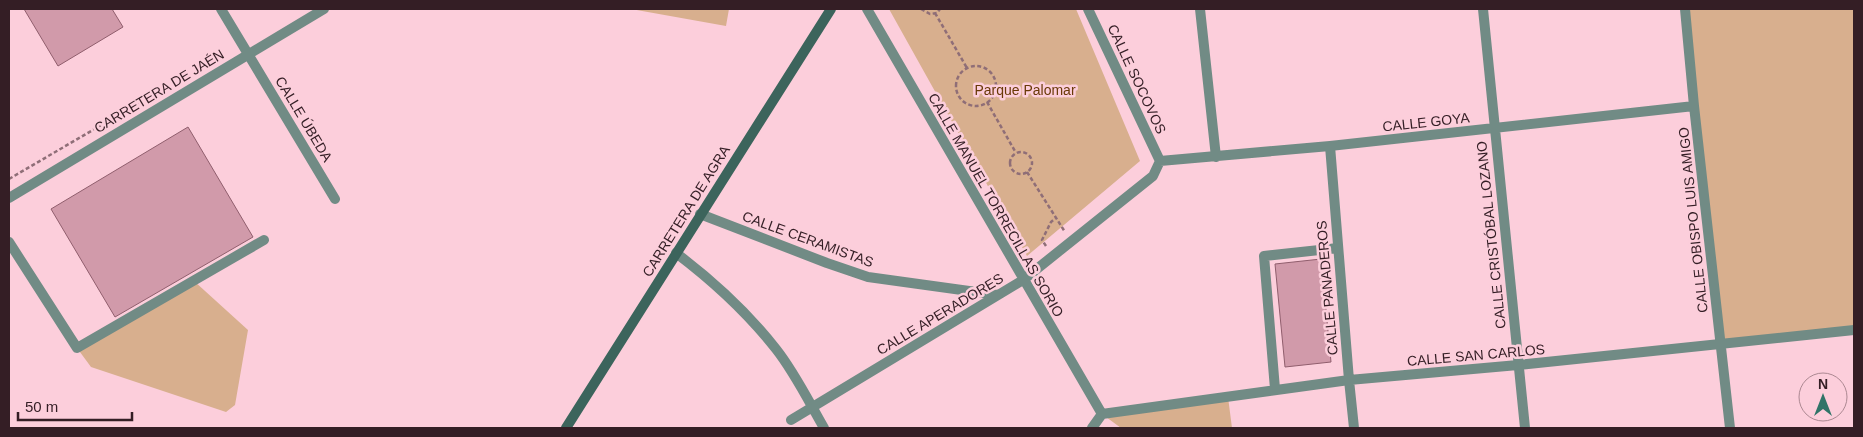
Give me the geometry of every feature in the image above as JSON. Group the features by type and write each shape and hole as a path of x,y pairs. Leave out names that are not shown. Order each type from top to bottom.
{"street":[{"name":"CALLE ÚBEDA","path":"221,9 335,199"},
{"name":"CARRETERA DE JAÉN","path":"9,198 324,9"},
{"name":"CARRETERA DE AGRA","path":"566,428 831,9"},
{"name":"CALLE MANUEL TORRECILLAS SORIO","path":"866,9 1102,414"},
{"name":"CALLE SOCOVOS","path":"1088,9 1160,161"},
{"path":"1200,9 1216,157"},
{"name":"CALLE CRISTÓBAL LOZANO","path":"1483,9 1525,428"},
{"name":"CALLE OBISPO LUIS AMIGO","path":"1685,9 1730,428"},
{"name":"CALLE GOYA","path":"1160,161 1330,146 1694,106"},
{"name":"CALLE PANADEROS","path":"1330,146 1354,428"},
{"name":"CALLE APERADORES","path":"791,420 1023,280 1153,176 1160,161"},
{"name":"CALLE CERAMISTAS","path":"700,214 868,277 998,295"},
{"path":"9,242 77,348 264,240"},
{"path":"1275,389 1264,256 1338,248"},
{"path":"676,253 700,271 740,307 777,350 824,428"},
{"name":"CALLE SAN CARLOS","path":"1102,414 1349,380 1518,365 1854,330"},
{"path":"1092,428 1102,414"}],"path":[{"path":"921,9 926,14 935,13 940,9"},
{"path":"935,13 967,68"},
{"path":"982,67 993,74 996,87 994,94 987,102 972,105 961,98 956,86 957,80 960,74 967,68 982,67"},
{"path":"987,102 1016,153"},
{"path":"1016,153 1026,153 1031,158 1032,166 1027,172 1020,174 1012,168 1010,161 1016,153"},
{"path":"1027,172 1070,241"},
{"path":"1053,255 1042,240 1051,222 1056,218"}],"green space":[{"path":"631,9 729,9 726,26"},
{"name":"Parque Palomar","path":"889,9 1076,9 1140,161 1027,256"},
{"path":"1685,9 1854,9 1854,330 1721,344"},
{"path":"194,281 248,330 235,405 226,412 91,367 77,348"},
{"path":"1228,397 1232,428 1121,428 1102,414"}],"building":[{"path":"24,9 112,9 123,27 58,66"},
{"path":"188,127 253,237 115,317 51,209"},
{"path":"1321,259 1331,362 1285,367 1275,264"}]}
